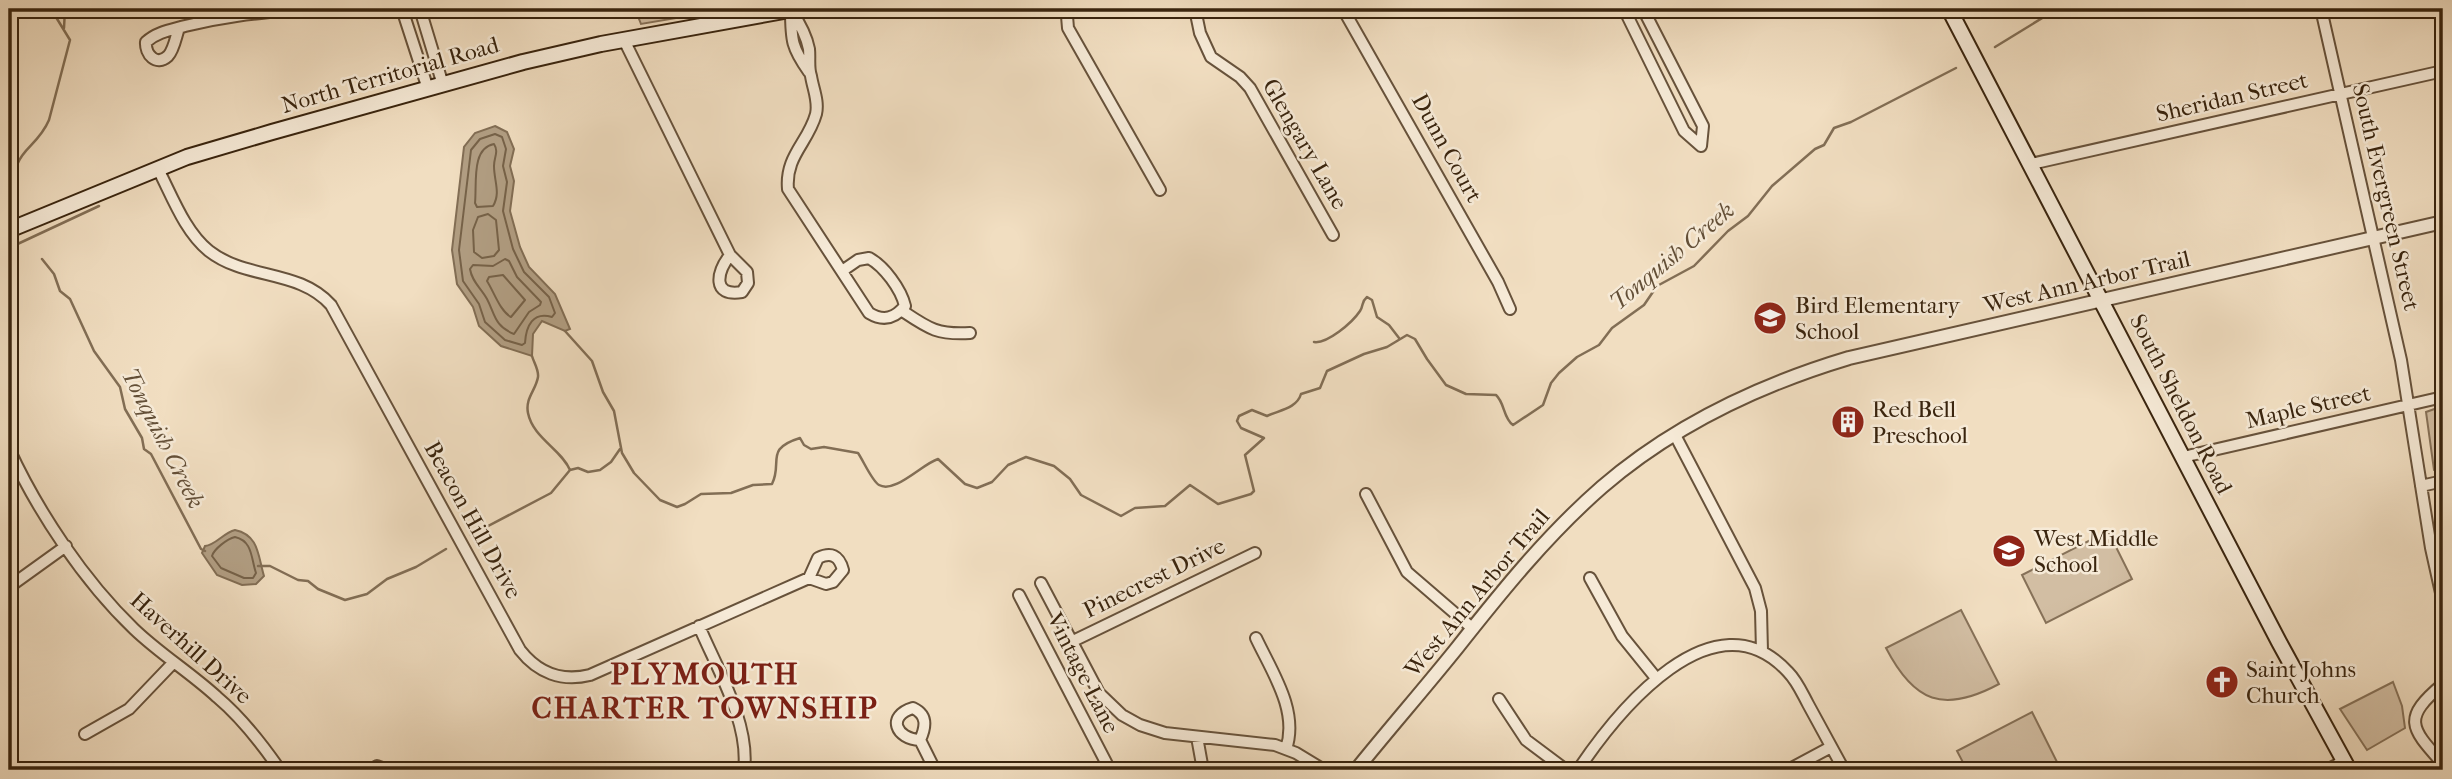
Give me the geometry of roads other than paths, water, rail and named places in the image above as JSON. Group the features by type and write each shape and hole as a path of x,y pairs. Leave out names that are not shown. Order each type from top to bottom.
{"main road":[{"name":"North Territorial Road","path":"9,230 187,157 260,136 523,62 624,40 793,9"},
{"name":"South Sheldon Road","path":"1949,9 2347,766"}],"street":[{"path":"179,27 237,14 303,9"},
{"path":"402,9 428,89"},
{"path":"420,9 443,85"},
{"path":"793,9 804,30 809,50 816,113 789,164 788,190 869,313 878,319 891,318 905,306 903,298 878,263 869,258 858,260 842,271"},
{"path":"1073,9 1067,16 1068,28 1160,190"},
{"name":"Glengary Lane","path":"1195,9 1200,33 1210,57 1240,77 1250,88 1334,235"},
{"name":"Dunn Court","path":"1343,9 1498,282 1510,309"},
{"path":"1624,9 1684,131 1702,146 1703,126 1643,9"},
{"name":"South Evergreen Street","path":"2321,9 2401,360 2431,548 2443,602"},
{"path":"1634,30 1650,23"},
{"path":"624,40 730,255"},
{"name":"Sheridan Street","path":"2031,164 2443,71"},
{"name":"Beacon Hill Drive","path":"158,169 191,231 210,252 238,266 306,285 320,293 331,305 520,650 534,665 560,677 580,677 809,578"},
{"name":"West Ann Arbor Trail","path":"1356,770 1522,566 1578,509 1626,468 1739,397 1816,367 1913,342 2443,222"},
{"path":"901,310 931,330 970,334"},
{"name":"Maple Street","path":"2183,457 2443,397"},
{"path":"1675,435 1755,588 1761,611 1762,651"},
{"name":"Haverhill Drive","path":"9,449 27,485 66,547 98,590 122,617 235,714 280,770"},
{"path":"2421,486 2443,481"},
{"path":"1366,494 1407,572 1472,628"},
{"path":"9,587 66,547"},
{"name":"Pinecrest Drive","path":"1071,642 1255,552"},
{"path":"1590,578 1626,643 1656,678"},
{"name":"Pinecrest Drive","path":"1041,583 1099,693 1122,715 1154,730 1275,745 1324,770"},
{"name":"Vintage Lane","path":"1019,594 1110,770"},
{"path":"699,626 741,727 745,754 744,770"},
{"path":"1256,638 1287,710 1291,732 1286,749"},
{"path":"1578,770 1613,723 1656,678 1679,662 1713,649 1737,646 1762,651 1794,678 1843,770"},
{"path":"85,734 129,709 173,663"},
{"path":"2443,684 2423,701 2415,720 2421,739 2443,764"},
{"path":"1499,699 1526,740 1566,770"},
{"path":"1197,737 1203,770"},
{"path":"920,740 935,770"},
{"path":"1788,770 1832,747"},
{"path":"372,770 377,766 388,770"},
{"path":"2327,770 2347,766"}],"water":[{"path":"495,126 507,132 514,149 510,166 514,181 510,211 520,247 529,267 555,294 570,329 565,331 542,321 533,334 532,356 501,346 479,326 473,307 457,284 452,250 464,147 475,133"},
{"path":"235,530 249,536 256,547 264,576 256,584 242,585 217,575 202,553 205,546"}],"waterway":[{"name":"Tonquish Creek","path":"17,196 15,180 19,160 49,120 70,40 51,9"},
{"path":"64,28 65,9"},
{"name":"Tonquish Creek","path":"1995,47 2057,9"},
{"name":"Tonquish Creek","path":"565,331 592,361 603,392 614,411 622,453 634,473 660,500 677,507 701,494 731,493 753,485 772,484 778,452 789,442 800,438 804,445 811,449 824,447 858,453 876,483 885,487 900,482 938,459 965,484 977,488 992,482 1008,465 1026,457 1054,466 1070,479 1081,495 1121,516 1135,508 1165,506 1190,485 1218,504 1254,491 1245,455 1264,438 1241,428 1237,421 1239,416 1252,410 1267,416 1287,408 1296,402 1301,394 1320,388 1327,371 1387,347 1407,335 1415,339 1446,385 1466,394 1496,395 1513,425 1543,405 1551,383 1559,373 1577,357 1599,345 1612,328 1644,305 1657,286 1694,266 1728,231 1748,216 1772,186 1815,149 1824,145 1834,128 1851,122 1956,68"},
{"path":"9,248 99,206"},
{"name":"Tonquish Creek","path":"42,259 54,274 60,291 70,299 94,351 120,387 125,409 142,438 144,449 151,454 201,549 205,551"},
{"path":"1314,342 1326,340 1345,327 1360,311 1367,297 1372,300 1377,317 1389,325 1399,338"},
{"path":"532,356 538,374 528,403 528,413 535,430 570,470"},
{"name":"Tonquish Creek","path":"471,535 551,493 570,470 600,470 611,462 620,449"},
{"name":"Tonquish Creek","path":"258,566 270,566 345,600 367,594 387,579 416,567 446,549"}],"place":[{"name":"Bird Elementary School","path":"1770,318"},
{"name":"Red Bell Preschool","path":"1848,422"},
{"name":"West Middle School","path":"2009,551"},
{"name":"Saint Johns Church","path":"2222,682"}],"district":[{"name":"PLYMOUTH CHARTER TOWNSHIP","path":"705,691"}]}
